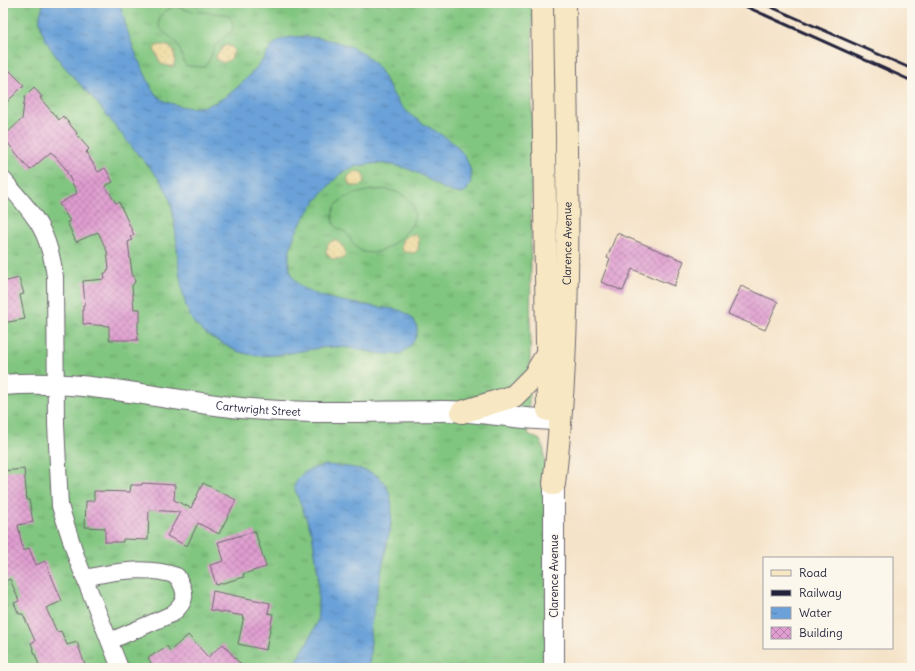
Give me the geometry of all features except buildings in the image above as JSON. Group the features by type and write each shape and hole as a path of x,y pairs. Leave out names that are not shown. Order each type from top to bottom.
{"main road":[{"name":"Clarence Avenue","path":"542,3 547,354 555,411"},
{"name":"Clarence Avenue","path":"554,484 555,411 568,242 565,3"},
{"path":"453,412 514,396 534,376 547,354"}],"street":[{"path":"3,179 39,223 52,253 55,277 57,384 56,424 60,506 77,559 120,668"},
{"name":"Cartwright Street","path":"3,385 57,384 273,412 555,411"},
{"name":"Clarence Avenue","path":"554,484 554,668"},
{"path":"85,578 110,572 130,570 165,572 177,576 184,587 184,599 180,607 172,614 110,641"}],"green space":[{"path":"3,3 533,3 528,434 540,440 544,450 546,484 546,668 3,668"},
{"path":"175,6 189,11 225,14 232,21 232,31 215,45 208,63 204,67 187,66 175,41 159,27 160,18 163,14"},
{"path":"371,190 389,190 403,196 412,205 414,218 407,231 396,241 382,250 374,253 367,253 360,250 353,244 349,236 344,231 337,228 333,220 333,214 338,203 342,200"}],"sand":[{"path":"225,45 232,47 234,51 231,59 223,63 216,59 216,56"},
{"path":"156,46 168,46 174,51 175,62 172,67 161,64 154,49"},
{"path":"358,171 363,173 365,181 360,186 351,186 348,182 348,178 352,173"},
{"path":"415,234 419,239 418,250 414,253 404,252 401,247 402,240 409,235"},
{"path":"334,240 341,245 345,252 343,259 332,259 326,253 328,244"}],"water":[{"path":"44,3 120,3 133,48 153,90 162,99 171,104 187,107 199,107 211,104 223,98 243,82 261,62 275,43 286,38 307,37 330,40 350,46 373,62 379,69 403,108 414,118 453,143 463,154 470,167 471,181 463,194 442,188 417,173 404,168 390,165 370,164 349,169 335,179 308,212 294,236 290,249 289,262 292,274 299,285 307,291 346,302 399,310 411,317 417,331 416,336 409,347 399,354 382,354 348,348 331,347 278,355 253,355 240,352 227,346 196,326 186,307 183,296 173,214 167,192 154,172 97,103 63,65 48,44 40,22 40,15"},
{"path":"326,465 355,468 367,471 377,476 384,483 389,493 392,506 391,523 370,629 371,642 369,668 291,668 308,642 317,622 318,611 318,573 312,533 294,487 300,477 307,471"}],"railway":[{"path":"738,3 912,81"},
{"path":"762,3 912,69"}]}
